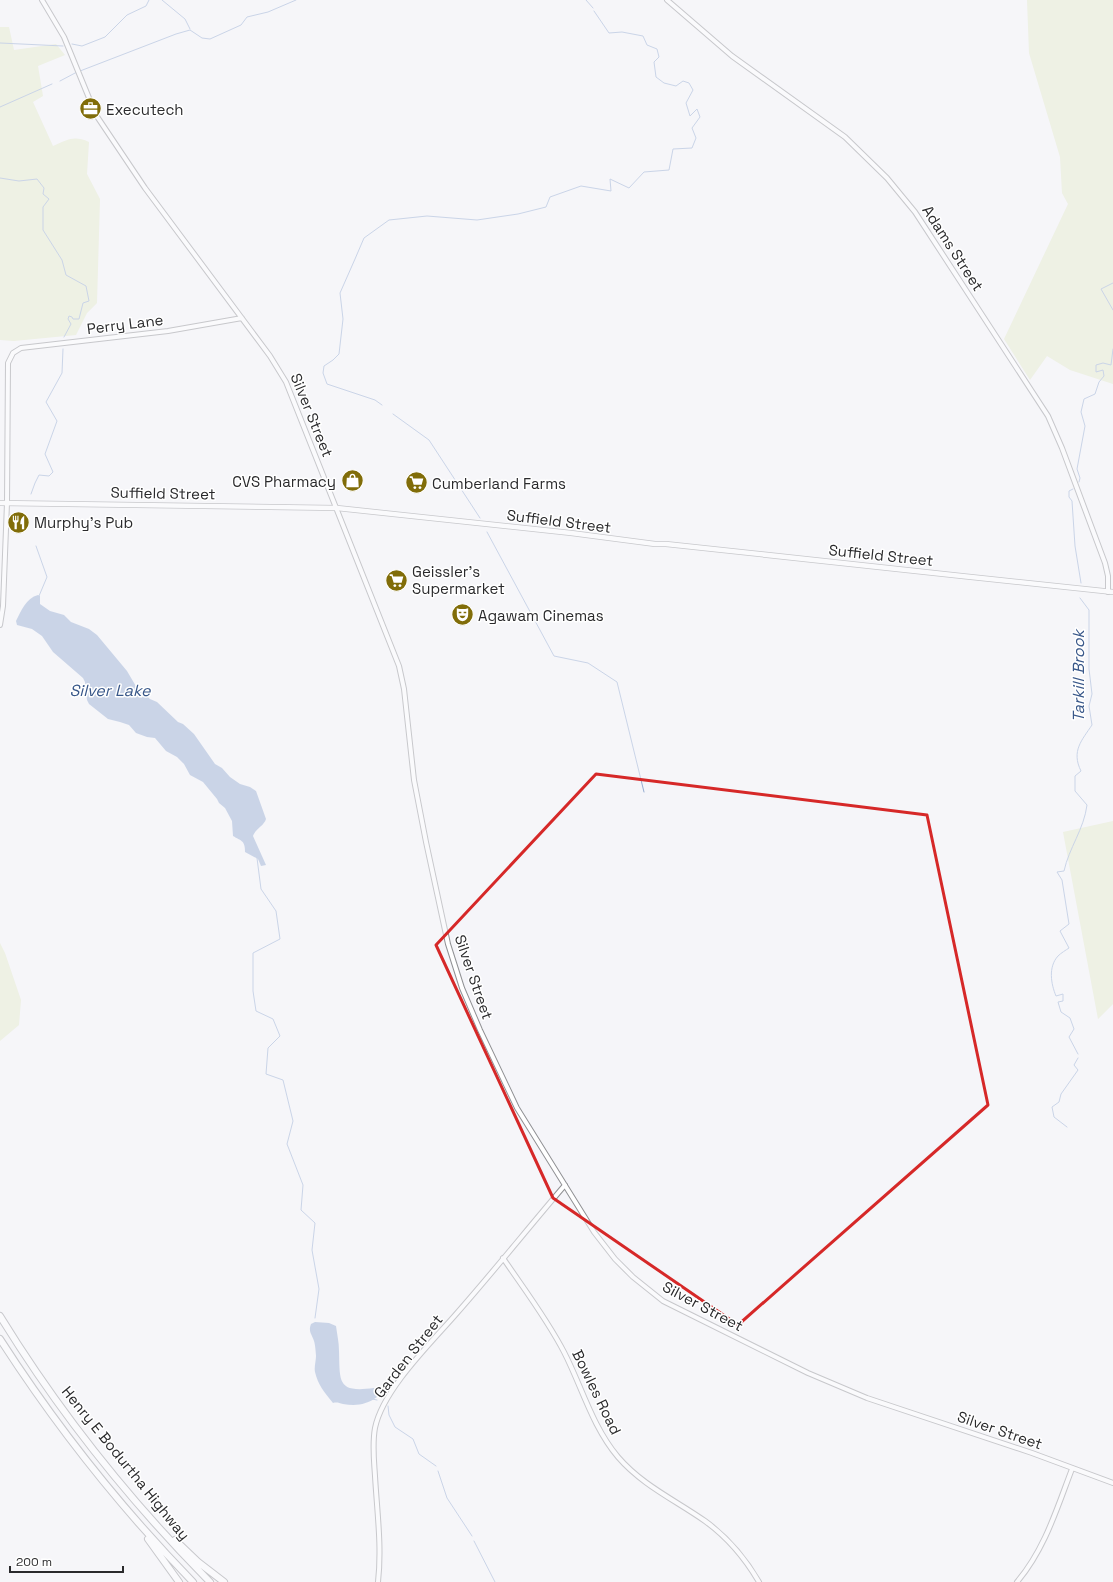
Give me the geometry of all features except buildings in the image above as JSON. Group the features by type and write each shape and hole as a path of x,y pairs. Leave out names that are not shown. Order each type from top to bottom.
{"highway":[{"name":"Henry E Bodurtha Highway","path":"0,1316 56,1400 115,1476 165,1534 210,1582"},
{"name":"Henry E Bodurtha Highway","path":"0,1339 55,1419 124,1506 193,1582"},
{"path":"115,1476 183,1547 224,1582"},
{"path":"124,1506 179,1582"}],"main road":[{"name":"Suffield Street","path":"0,503 336,508 571,533 655,544 1110,592"}],"street":[{"name":"Silver Street","path":"42,0 64,37 96,115 145,188 270,356 286,382 399,666 404,687 414,780 448,944 459,979 471,1010 509,1094 594,1232 615,1259 637,1280 669,1304 808,1373 847,1390 1032,1453 1113,1483"},
{"name":"Adams Street","path":"667,0 732,56 845,137 877,168 909,203 1036,397 1050,421 1062,448 1105,563 1110,592"},
{"name":"Perry Lane","path":"7,503 8,372 9,359 13,352 26,348 168,331 242,318"},
{"path":"0,625 3,606 7,503"},
{"name":"Garden Street","path":"378,1582 379,1558 373,1449 374,1435 379,1416 390,1394 419,1356 565,1185"},
{"name":"Bowles Road","path":"503,1258 557,1338 593,1418 614,1451 629,1469 641,1479 706,1522 728,1540 743,1558 758,1582"},
{"path":"1017,1582 1029,1567 1044,1541 1072,1469"}],"highlighted area":[{"path":"596,774 927,815 988,1105 738,1325 553,1198 436,945"}],"green space":[{"path":"1027,0 1113,0 1113,384 1070,370 1047,356 1030,380 1004,339 1068,204 1062,193 1060,157 1029,53"},
{"path":"0,27 9,27 14,50 56,44 65,55 38,66 43,96 33,102 53,146 71,139 79,139 89,142 87,174 100,199 97,303 87,313 76,335 14,341 0,340"},
{"path":"1113,821 1113,1004 1098,1019 1063,832"},
{"path":"0,943 5,953 21,1000 19,1025 0,1041"}],"water":[{"name":"Silver Lake","path":"38,595 40,596 40,604 50,611 64,615 71,622 89,629 97,635 127,671 137,688 150,699 157,702 178,722 183,724 194,734 215,764 222,768 230,777 240,784 250,787 256,791 266,819 253,836 266,865 261,866 258,859 245,852 243,843 233,836 232,821 225,808 219,803 203,782 190,775 184,764 177,757 166,751 155,738 136,733 129,725 108,719 89,704 83,678 53,652 42,636 32,629 17,625 16,621 24,605 30,599"},
{"path":"315,1322 329,1323 336,1326 339,1344 340,1371 343,1383 347,1387 353,1389 374,1388 376,1389 377,1397 369,1402 361,1404 352,1405 333,1403 324,1392 316,1377 315,1348 310,1329 311,1324"}],"waterway":[{"path":"72,44 82,46 105,37 127,15 146,6 149,0"},
{"path":"162,0 185,19 190,29"},
{"path":"80,71 190,30 202,38 210,39 241,25 247,17 268,12 296,0"},
{"path":"586,0 593,8"},
{"path":"382,405 375,400 327,384 323,373 324,366 339,354 343,319 340,293 364,238 389,220 427,216 477,220 518,214 546,207 550,197 581,186 611,191 610,179 629,188 644,172 669,170 673,149 692,148 696,138 692,128 700,117 697,109 690,116 686,103 693,90 689,83 683,81 676,86 664,83 656,77 654,62 659,57 657,49 647,45 643,36 622,32 609,33 594,11"},
{"path":"0,43 63,46"},
{"path":"60,81 77,72"},
{"path":"0,107 52,84"},
{"path":"0,178 19,181 37,179 44,188 43,194 49,199 43,207 43,230 62,260 66,275 86,286 89,301 83,303 79,319 73,319 69,316 68,319 71,324 64,337"},
{"name":"Tarkill Brook","path":"1113,283 1101,289 1113,310"},
{"path":"31,494 39,475 49,476 53,472 45,454 57,421 46,402 62,373 63,349"},
{"name":"Tarkill Brook","path":"1079,482 1080,478 1077,469 1085,426 1081,412 1084,399 1095,394 1099,382 1104,376 1103,370 1096,372 1096,365 1103,363 1111,365 1113,349"},
{"path":"393,414 429,440 480,518"},
{"name":"Tarkill Brook","path":"1073,489 1069,491 1069,497 1072,501 1075,546 1081,583"},
{"path":"487,532 554,656 588,663 617,682 644,792"},
{"path":"36,546 47,577 39,596"},
{"name":"Tarkill Brook","path":"1078,1054 1069,1037 1074,1029 1070,1018 1061,1012 1058,1002 1063,1001 1063,994 1056,996 1051,976 1055,960 1069,948 1060,931 1069,924 1062,880 1057,872 1064,871 1069,854 1083,822 1087,805 1075,791 1075,776 1081,771 1078,764 1077,752 1081,741 1092,725 1089,706 1092,694 1089,669 1089,610 1080,598"},
{"path":"257,858 261,889 276,911 280,939 253,953 253,991 256,1011 273,1019 280,1036 268,1048 266,1074 283,1080 293,1121 287,1144 303,1185 301,1210 315,1223 312,1250 319,1289 315,1318"},
{"name":"Tarkill Brook","path":"1067,1127 1054,1117 1052,1107 1059,1102 1061,1094 1078,1070 1074,1065 1078,1058"},
{"path":"372,1399 377,1400"},
{"path":"388,1406 389,1415 395,1427 413,1439 419,1454 436,1466"},
{"path":"438,1471 447,1498 472,1536"},
{"path":"474,1541 495,1582"}],"place":[{"name":"Executech","path":"90,109"},
{"name":"CVS Pharmacy","path":"352,481"},
{"name":"Cumberland Farms","path":"417,483"},
{"name":"Murphy's Pub","path":"18,522"},
{"name":"Geissler's Supermarket","path":"396,580"},
{"name":"Agawam Cinemas","path":"463,615"}]}
